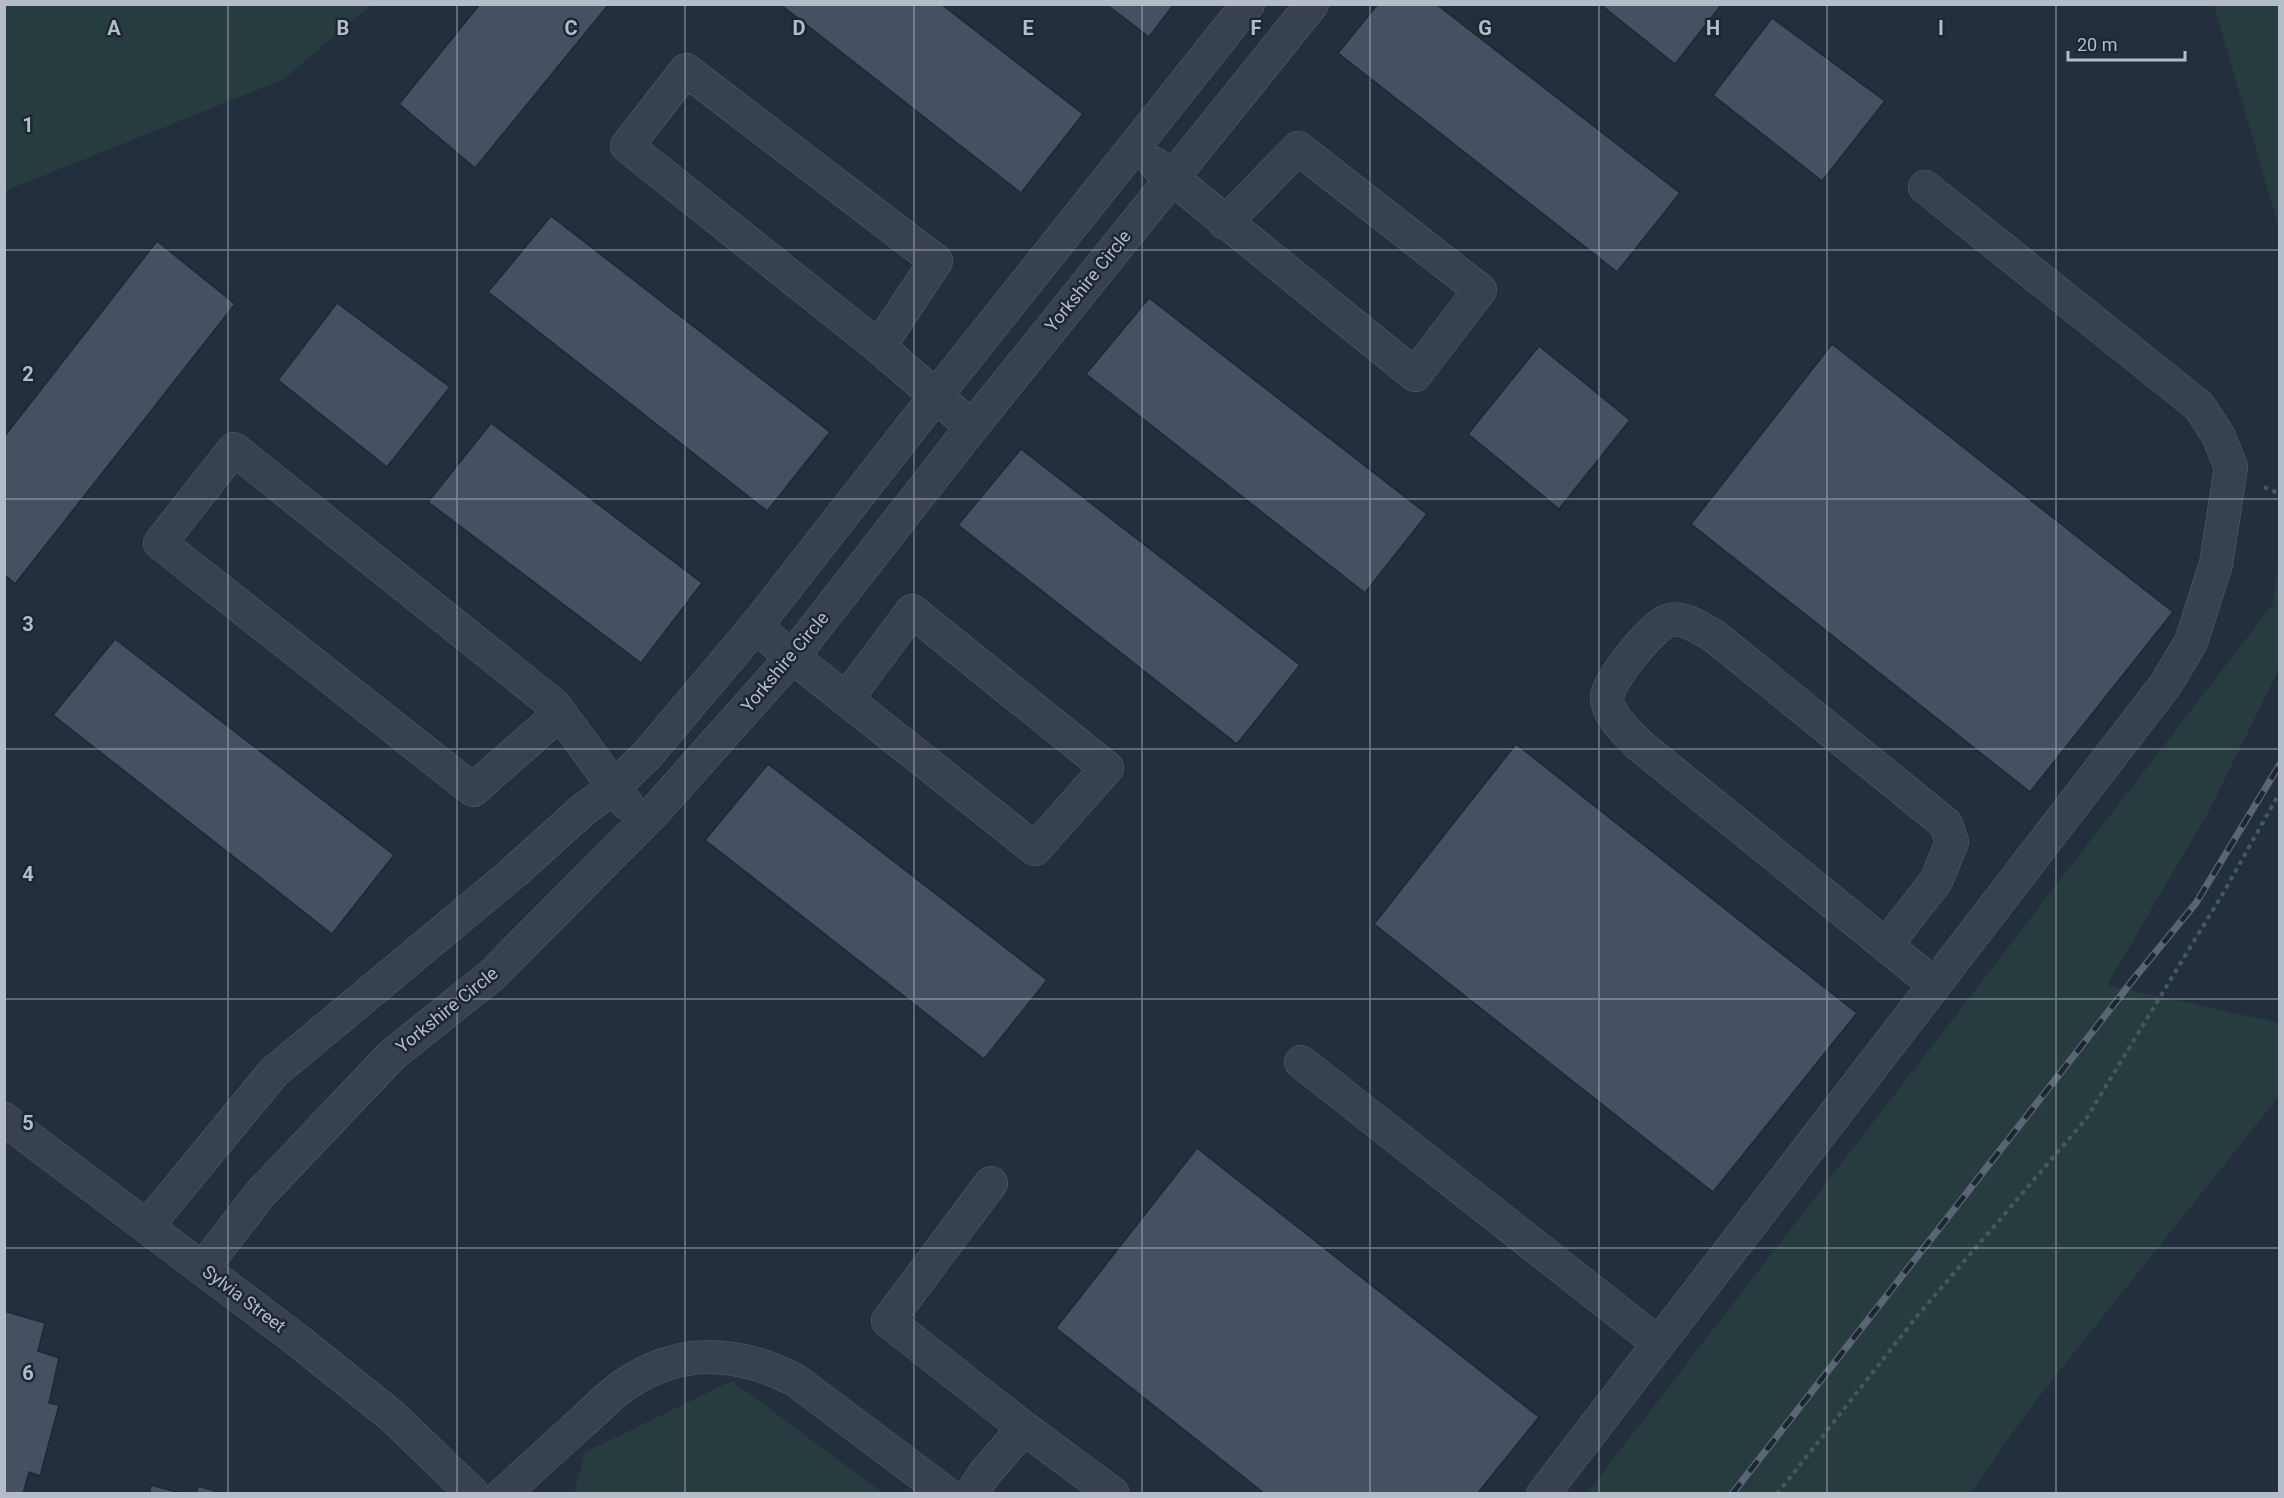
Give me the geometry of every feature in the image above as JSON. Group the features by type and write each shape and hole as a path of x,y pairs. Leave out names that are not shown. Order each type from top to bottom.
{"street":[{"path":"148,1225 274,1072 513,873 584,809 613,788 647,755 755,627 934,397 1248,4"},
{"name":"Yorkshire Circle","path":"203,1268 260,1194 392,1054 492,975 643,823 793,656 1171,177 1312,4"},
{"path":"879,347 936,261 686,70 627,146 879,347 934,397 972,427"},
{"path":"1135,147 1225,223 1415,375 1480,290 1298,148 1225,223"},
{"path":"1543,1494 2166,684 2191,642 2216,564 2231,467 2218,435 2199,406 1925,187"},
{"path":"559,714 473,790 160,543 234,449 554,705 613,788 643,823"},
{"path":"755,627 848,698 1035,849 1107,768 912,611 848,698"},
{"path":"1886,945 1936,881 1952,842 1946,824 1714,636 1685,621 1670,620 1656,628 1612,681 1607,698 1616,720 1638,744 1935,985"},
{"path":"1301,1062 1658,1343"},
{"name":"Sylvia Street","path":"4,1119 148,1225 392,1416 473,1494"},
{"path":"991,1183 888,1322 1113,1494"},
{"path":"503,1494 625,1384 655,1367 696,1357 733,1357 771,1368 795,1380 947,1494"},
{"path":"971,1494 985,1473 1024,1428"}],"path":[{"path":"1777,1494 1918,1315 2086,1119 2225,891 2280,792"}],"green space":[{"path":"5,4 371,5 284,79 5,191"},
{"path":"2214,5 2279,5 2279,228"},
{"path":"2279,556 2279,669 2210,809 2107,985 2279,1023 2279,1096 2030,1408 1971,1493 1587,1493 2273,604"},
{"path":"732,1381 883,1493 574,1493 585,1452"}],"building":[{"path":"480,4 609,4 475,168 399,104"},
{"path":"780,4 941,4 1083,114 1021,193"},
{"path":"1106,4 1174,4 1149,37"},
{"path":"1378,4 1436,4 1680,193 1617,272 1338,53"},
{"path":"1600,4 1722,4 1675,64"},
{"path":"1772,18 1885,101 1822,181 1713,95"},
{"path":"551,216 830,432 767,511 488,292"},
{"path":"157,241 235,304 15,584 4,574 4,437"},
{"path":"1149,298 1427,514 1365,593 1086,374"},
{"path":"337,303 450,387 387,467 278,380"},
{"path":"1832,344 2173,612 2030,792 1691,524"},
{"path":"1539,346 1630,420 1559,509 1468,434"},
{"path":"491,423 702,583 641,663 428,502"},
{"path":"1021,449 1300,665 1237,744 958,525"},
{"path":"115,639 394,855 332,934 53,715"},
{"path":"1516,744 1857,1013 1713,1192 1374,924"},
{"path":"768,764 1047,980 984,1059 705,840"},
{"path":"1197,1148 1539,1417 1477,1494 1265,1494 1056,1328"},
{"path":"4,1311 45,1323 38,1351 59,1358 49,1403 59,1405 40,1476 29,1472 23,1494 4,1494"},
{"path":"151,1485 184,1494 149,1494"},
{"path":"198,1486 225,1494 196,1494"}],"railway":[{"path":"1732,1494 2136,976 2196,903 2280,764"}]}
